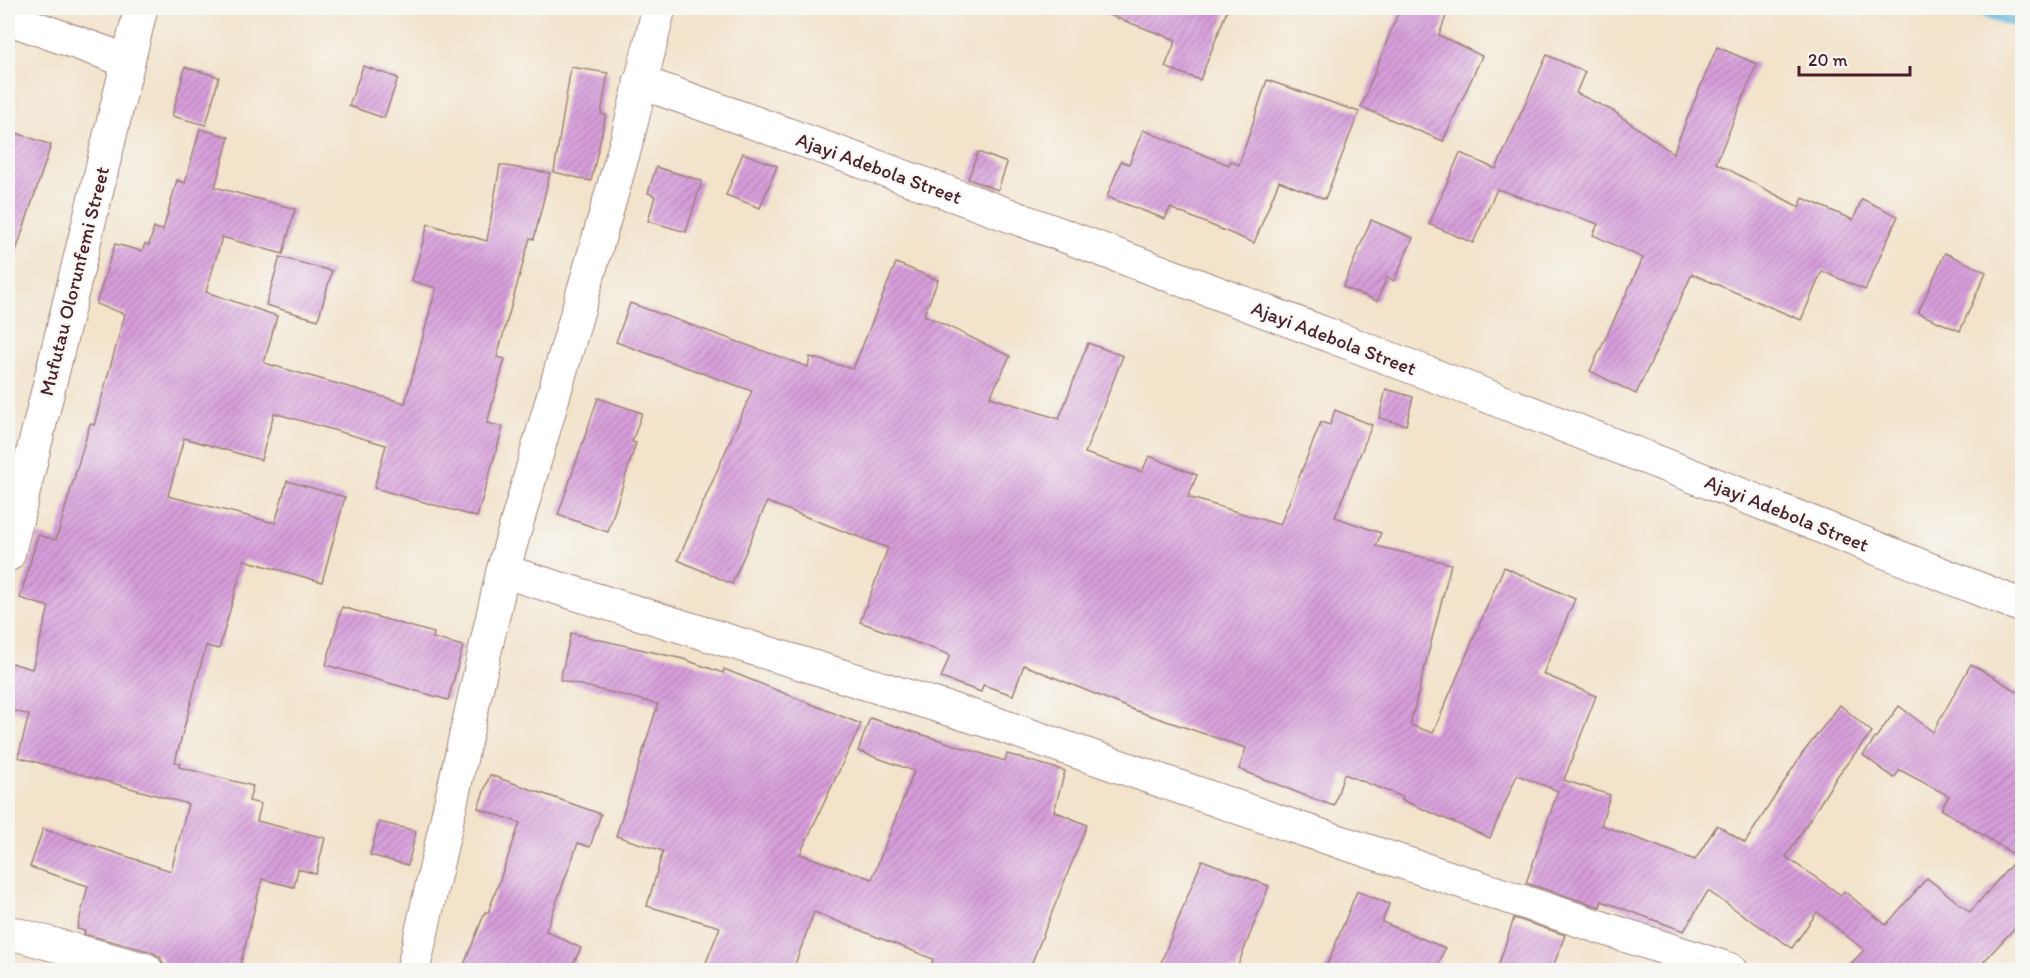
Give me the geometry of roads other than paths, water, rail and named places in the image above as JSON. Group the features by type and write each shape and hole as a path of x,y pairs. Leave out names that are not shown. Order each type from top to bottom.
{"street":[{"name":"Mufutau Olorunfemi Street","path":"8,555 141,8"},
{"path":"413,970 503,571 624,151 659,8"},
{"path":"8,18 128,61"},
{"name":"Ajayi Adebola Street","path":"640,82 843,154 1632,451 2022,606"},
{"path":"503,571 994,723 1292,826 1731,970"},
{"path":"8,932 146,970"}],"waterway":[{"path":"1970,8 2022,25"}]}
